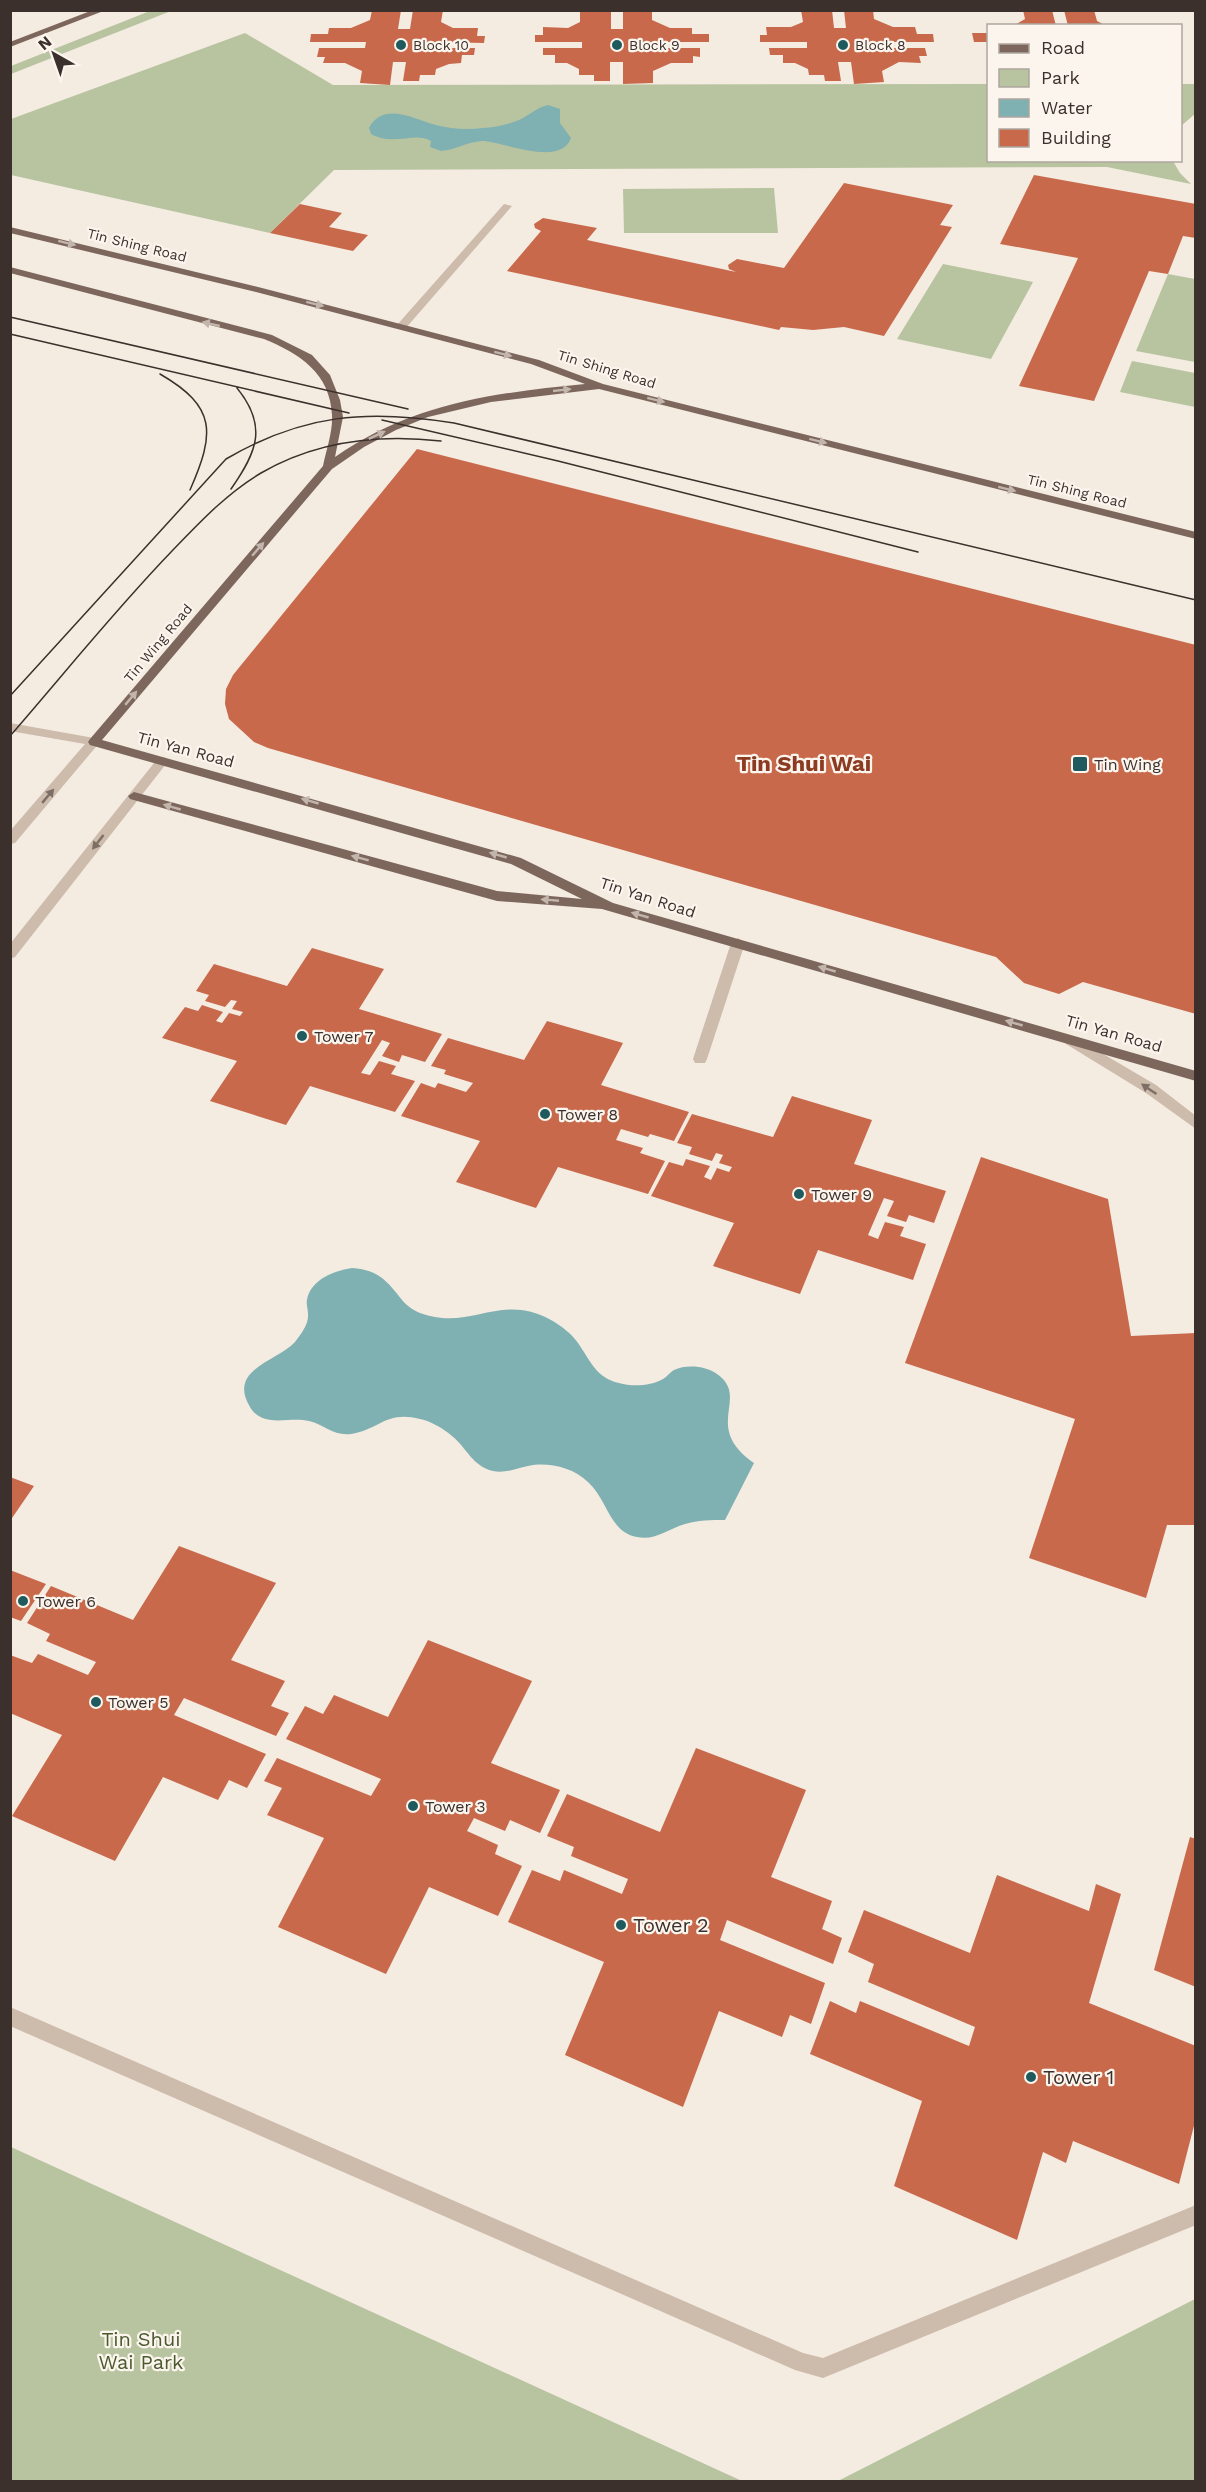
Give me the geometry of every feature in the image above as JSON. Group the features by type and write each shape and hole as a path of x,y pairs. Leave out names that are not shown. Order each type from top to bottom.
{"main road":[{"path":"10,45 102,10"},
{"name":"Tin Shing Road","path":"10,230 535,362 599,386 1196,536"},
{"name":"Tin Wing Road","path":"10,270 268,337 307,355 321,368 333,391 338,417 328,466"},
{"name":"Tin Wing Road","path":"93,742 328,466 368,439 424,414 468,401 599,386"},
{"name":"Tin Yan Road","path":"93,742 516,861 608,906 1196,1076"},
{"path":"134,796 497,896 608,906"}],"street":[{"path":"401,327 507,206"},
{"path":"10,727 93,742"},
{"name":"Tin Wing Road","path":"10,840 93,742"},
{"path":"10,954 162,760"},
{"path":"700,1059 738,943"},
{"path":"1071,1040 1151,1089 1196,1124"},
{"path":"10,2016 801,2363 823,2368 1196,2215"}],"green space":[{"path":"150,11 171,11 11,74 11,66"},
{"path":"245,33 333,85 987,84 987,162 1174,162 1191,184 1107,167 334,170 270,233 11,175 11,119"},
{"path":"1182,84 1195,84 1196,113 1182,125"},
{"path":"774,188 778,233 624,233 623,189"},
{"path":"943,264 1033,282 991,359 897,339"},
{"path":"1168,274 1195,279 1195,362 1136,351"},
{"path":"1132,361 1195,373 1195,407 1120,392"},
{"name":"Tin Shui Wai Park","path":"11,2147 742,2481 11,2481"},
{"path":"1195,2299 1195,2481 838,2481"}],"water":[{"path":"548,105 560,109 560,123 571,138 565,147 555,151 530,151 482,141 441,151 430,147 431,141 425,138 380,138 371,134 369,128 375,120 391,113 453,128 493,127 509,124"},
{"path":"352,1268 379,1276 409,1307 435,1317 464,1317 519,1310 551,1320 566,1330 599,1373 611,1381 635,1385 653,1383 674,1370 685,1367 713,1371 726,1383 730,1393 728,1425 731,1437 739,1450 754,1463 725,1520 695,1522 656,1536 637,1537 620,1529 595,1489 576,1473 548,1465 533,1465 503,1472 486,1469 475,1461 449,1433 424,1420 399,1417 360,1432 345,1434 334,1432 309,1421 269,1420 255,1414 245,1394 245,1383 250,1375 258,1367 287,1349 300,1336 307,1321 309,1293 318,1281 338,1271"}],"building":[{"name":"Block 10","path":"372,10 401,10 398,29 410,29 413,10 443,10 441,22 453,28 478,28 477,36 485,36 484,43 438,42 437,48 475,48 474,55 462,55 461,63 449,64 436,69 435,75 420,75 419,81 403,81 406,62 393,62 390,85 360,83 362,71 345,63 323,63 325,57 317,57 319,48 365,48 366,42 310,42 311,34 328,34 329,28 351,28 370,20"},
{"name":"Block 9","path":"580,10 611,10 611,29 623,29 623,10 652,10 652,20 670,28 692,28 692,34 709,34 709,42 653,42 653,48 700,48 700,57 693,56 693,63 671,63 653,71 653,83 623,84 623,62 610,62 610,81 594,81 594,75 579,75 579,69 567,63 555,63 555,55 543,55 543,48 582,48 582,42 535,42 535,35 543,35 543,27 568,28 580,22"},
{"name":"Block 8","path":"801,10 832,10 834,28 846,28 844,10 873,10 874,19 893,27 915,27 917,34 933,34 934,42 879,42 879,48 925,48 927,56 919,56 921,63 899,62 882,71 884,82 854,84 851,62 838,62 841,81 825,81 824,75 809,75 808,69 795,63 783,63 783,55 770,55 769,48 807,48 807,42 760,42 760,35 767,35 766,27 791,27 803,22"},
{"path":"1023,10 1052,10 1056,24 1016,24 1025,19"},
{"path":"1064,10 1094,10 1097,21 1103,24 1068,24"},
{"path":"972,33 987,33 987,42 974,42"},
{"path":"1034,175 1196,204 1196,238 1183,236 1168,274 1149,271 1094,401 1019,386 1078,258 1000,244"},
{"path":"844,183 953,205 940,225 952,227 884,336 844,327 813,330 781,327 779,330 507,271 541,231 535,228 534,224 543,218 597,228 587,240 736,272 729,269 728,265 737,259 784,268"},
{"path":"300,204 342,213 329,227 368,235 353,251 270,233"},
{"path":"417,449 1196,645 1196,1014 1083,982 1059,994 1024,983 996,957 268,748 254,742 229,719 225,704 226,689 233,675"},
{"name":"Tower 7","path":"312,948 384,969 359,1009 442,1034 425,1062 402,1055 399,1062 382,1056 390,1043 382,1040 361,1073 370,1075 379,1061 396,1066 391,1074 415,1081 395,1112 310,1086 286,1125 210,1101 237,1061 162,1038 185,1007 198,1011 202,1005 223,1012 216,1021 222,1023 229,1013 240,1016 243,1012 232,1009 237,1001 231,1000 225,1007 205,1001 209,995 196,991 214,964 287,986"},
{"name":"Tower 8","path":"547,1021 623,1043 601,1085 689,1112 674,1141 650,1134 648,1137 621,1129 616,1140 643,1148 640,1153 665,1161 648,1194 558,1167 536,1208 456,1182 480,1141 401,1116 421,1083 435,1088 438,1083 466,1092 473,1083 444,1074 446,1070 431,1066 448,1038 524,1060"},
{"name":"Tower 9","path":"792,1096 872,1120 854,1164 946,1191 934,1223 909,1215 906,1222 887,1216 894,1201 884,1198 868,1235 878,1239 885,1222 904,1227 900,1236 926,1244 913,1280 818,1250 800,1294 713,1266 734,1223 651,1196 669,1162 683,1166 686,1159 710,1166 704,1177 711,1180 717,1168 729,1172 732,1167 719,1163 723,1155 716,1153 712,1161 689,1154 692,1147 677,1143 692,1114 773,1137"},
{"path":"981,1157 1108,1199 1131,1336 1196,1333 1196,1525 1167,1525 1146,1598 1029,1558 1075,1419 905,1363"},
{"path":"10,1477 34,1486 10,1521"},
{"name":"Tower 5","path":"179,1546 276,1583 231,1660 285,1681 271,1706 289,1713 276,1736 184,1698 174,1715 266,1754 247,1788 229,1780 218,1800 163,1777 115,1861 12,1816 62,1735 10,1713 10,1655 32,1663 38,1654 88,1675 96,1662 46,1641 50,1634 27,1623 51,1586 133,1620"},
{"name":"Tower 6","path":"10,1570 46,1584 21,1621 10,1617"},
{"name":"Tower 3","path":"428,1640 532,1681 491,1763 560,1790 540,1833 510,1820 505,1831 474,1818 467,1831 498,1845 495,1854 522,1866 498,1916 429,1887 386,1974 278,1927 324,1838 267,1815 282,1788 264,1781 277,1758 371,1796 381,1779 286,1739 305,1706 323,1714 334,1695 388,1717"},
{"name":"Tower 2","path":"696,1748 806,1790 771,1877 832,1901 822,1929 842,1938 833,1964 727,1920 720,1940 825,1983 811,2024 790,2015 782,2037 719,2011 683,2107 565,2055 604,1962 508,1922 532,1870 560,1881 564,1870 622,1894 628,1879 571,1856 574,1847 547,1836 567,1794 660,1832"},
{"path":"1190,1837 1196,1839 1196,1987 1154,1970"},
{"name":"Tower 1","path":"997,1875 1089,1911 1096,1884 1121,1894 1089,2003 1196,2046 1196,2118 1179,2184 1073,2141 1066,2163 1043,2152 1017,2240 894,2186 922,2101 810,2054 830,2001 856,2013 860,2001 969,2046 975,2027 868,1982 874,1964 848,1952 864,1910 970,1953"}],"tram line":[{"path":"10,317 408,409"},
{"path":"10,334 349,413"},
{"path":"160,374 192,398 201,410 206,423 207,437 204,452 190,490"},
{"path":"237,388 253,415 256,427 254,444"},
{"path":"254,444 309,424 364,416 392,416 454,423 1196,600"},
{"path":"382,420 558,461 918,552"},
{"path":"10,736 151,573 214,509 249,481 282,462 348,442 394,439 441,441"},
{"path":"10,696 226,459 254,444"},
{"path":"231,489 247,463 254,444"}],"place":[{"name":"Block 10","path":"401,45"},
{"name":"Block 9","path":"617,45"},
{"name":"Block 8","path":"843,45"},
{"name":"Tin Wing","path":"1080,764"},
{"name":"Tower 7","path":"302,1036"},
{"name":"Tower 8","path":"545,1114"},
{"name":"Tower 9","path":"799,1194"},
{"name":"Tower 6","path":"23,1601"},
{"name":"Tower 5","path":"96,1702"},
{"name":"Tower 3","path":"413,1806"},
{"name":"Tower 2","path":"621,1925"},
{"name":"Tower 1","path":"1031,2077"}],"district":[{"name":"Tin Shui Wai","path":"804,763"}]}
